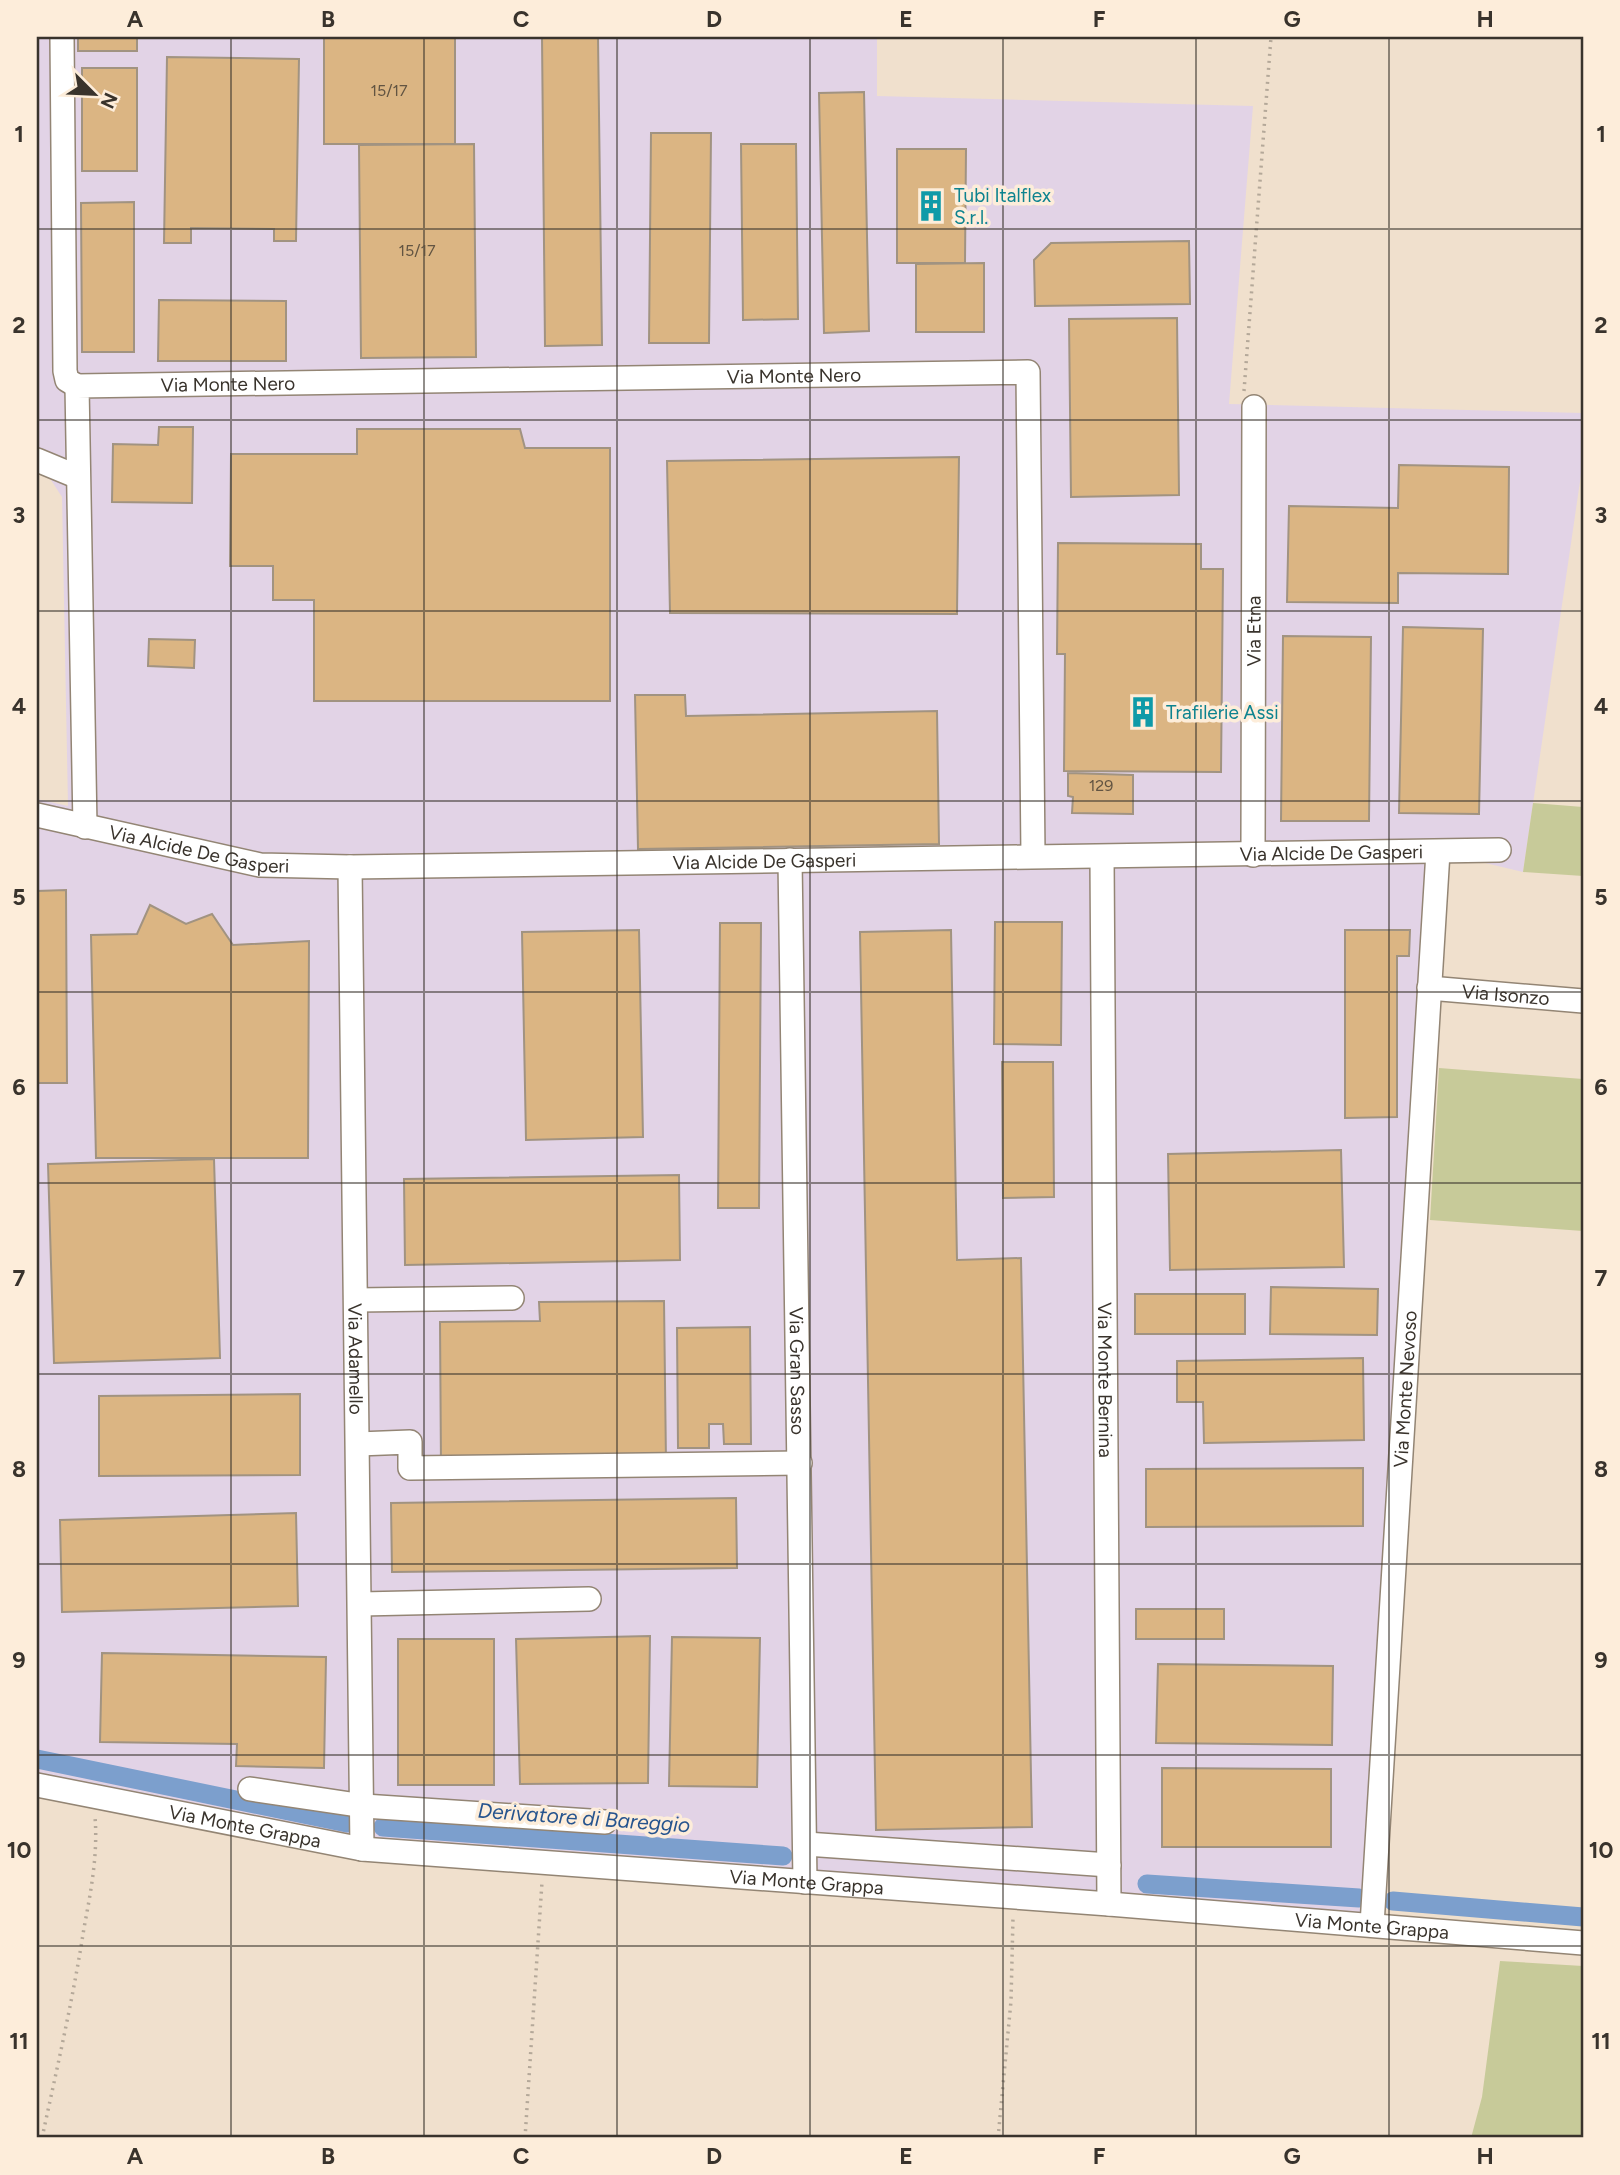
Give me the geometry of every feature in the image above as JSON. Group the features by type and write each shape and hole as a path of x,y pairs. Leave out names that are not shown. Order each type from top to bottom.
{"street":[{"path":"62,37 65,371 67,380 77,386 85,827"},
{"name":"Via Monte Nero","path":"77,386 1028,372 1033,855"},
{"name":"Via Etna","path":"1253,855 1254,407"},
{"path":"37,460 78,477"},
{"name":"Via Alcide De Gasperi","path":"37,816 260,864 350,867 1033,855 1253,855 1499,849"},
{"name":"Via Monte Nevoso","path":"1372,1925 1438,852"},
{"name":"Via Monte Bernina","path":"1101,857 1109,1904"},
{"name":"Via Gran Sasso","path":"790,860 805,1882"},
{"name":"Via Adamello","path":"350,867 363,1826"},
{"name":"Via Isonzo","path":"1429,989 1583,1001"},
{"path":"356,1300 512,1298"},
{"path":"358,1444 410,1442 410,1468 800,1462"},
{"path":"361,1604 589,1599"},
{"name":"Via Monte Grappa","path":"37,1784 99,1797 363,1826 543,1864 1109,1904 1583,1943"},
{"path":"250,1789 363,1826 605,1822"},
{"path":"806,1844 1109,1865"}],"path":[{"path":"1254,407 1243,400 1271,37"},
{"path":"42,2138 82,1941 92,1880 99,1797"},
{"path":"525,2138 543,1864"},
{"path":"998,2138 1011,2001 1014,1897"}],"shaded area":[{"path":"37,37 877,37 877,96 1253,106 1229,404 1583,413 1583,461 1523,872 1439,852 1367,1918 338,1839 37,1779 37,799 68,806 62,497 49,477 37,473"}],"green space":[{"path":"1533,803 1583,807 1583,876 1523,872"},
{"path":"1439,1068 1583,1079 1583,1231 1430,1220"},
{"path":"1500,1961 1583,1966 1583,2138 1471,2138 1482,2097"}],"building":[{"path":"78,37 137,37 137,51 78,51"},
{"path":"324,37 455,37 455,144 324,144"},
{"path":"542,37 598,37 602,345 545,346"},
{"path":"167,57 299,59 296,241 274,241 274,229 191,228 191,243 164,243"},
{"path":"82,68 137,68 137,171 82,171"},
{"path":"864,92 869,331 824,333 819,93"},
{"path":"651,133 711,133 709,343 649,343"},
{"path":"474,144 476,357 361,358 359,145"},
{"path":"741,144 796,144 798,319 743,320"},
{"name":"Tubi Italflex S.r.l.","path":"897,149 966,149 965,263 897,263"},
{"path":"134,202 134,352 82,352 81,203"},
{"path":"1189,241 1190,304 1035,306 1034,260 1051,243"},
{"name":"Tubi Italflex S.r.l.","path":"984,263 984,332 916,332 916,264"},
{"path":"159,300 286,301 286,361 158,361"},
{"path":"1177,318 1179,495 1071,497 1069,319"},
{"path":"159,427 193,427 192,503 112,502 113,444 158,445"},
{"path":"357,429 520,429 525,448 610,448 610,701 314,701 314,600 273,600 273,566 230,566 231,454 357,454"},
{"path":"959,457 957,614 670,613 667,461"},
{"path":"1399,465 1509,467 1508,574 1398,573 1398,603 1287,602 1289,506 1398,508"},
{"name":"Trafilerie Assi","path":"1058,543 1201,544 1201,569 1223,569 1221,772 1064,771 1065,654 1057,654"},
{"path":"1403,627 1483,629 1479,814 1399,813"},
{"path":"1283,636 1371,637 1369,821 1281,821"},
{"path":"149,639 195,640 194,668 148,666"},
{"path":"635,695 685,695 686,716 937,711 939,844 638,849"},
{"path":"1068,773 1133,775 1133,814 1072,813 1073,797 1068,796"},
{"path":"66,890 67,1083 37,1083 37,891"},
{"path":"150,905 186,924 212,914 233,945 309,941 308,1158 96,1158 91,935 137,934"},
{"path":"995,922 1062,922 1061,1045 994,1044"},
{"path":"720,923 761,923 759,1208 718,1208"},
{"path":"639,930 643,1137 526,1140 522,932"},
{"path":"951,930 957,1260 1021,1258 1032,1827 876,1830 860,932"},
{"path":"1345,930 1410,930 1409,956 1397,956 1397,1117 1345,1118"},
{"path":"1002,1062 1053,1062 1054,1197 1003,1198"},
{"path":"1341,1150 1344,1267 1170,1270 1168,1154"},
{"path":"214,1159 220,1358 54,1363 48,1164"},
{"path":"679,1175 680,1260 405,1265 404,1179"},
{"path":"1271,1287 1378,1289 1377,1335 1270,1334"},
{"path":"1135,1294 1245,1294 1245,1334 1135,1334"},
{"path":"664,1301 666,1463 441,1466 440,1322 540,1321 539,1302"},
{"path":"750,1327 751,1444 724,1444 723,1424 709,1424 709,1448 678,1448 677,1328"},
{"path":"1363,1358 1364,1440 1204,1443 1203,1402 1177,1402 1177,1361"},
{"path":"300,1394 300,1475 99,1476 99,1396"},
{"path":"1363,1468 1363,1526 1146,1527 1146,1469"},
{"path":"736,1498 737,1568 392,1572 391,1503"},
{"path":"296,1513 298,1606 62,1612 60,1520"},
{"path":"1136,1609 1224,1609 1224,1639 1136,1639"},
{"path":"650,1636 648,1783 520,1784 516,1639"},
{"path":"672,1637 760,1638 757,1787 669,1786"},
{"path":"398,1639 494,1639 494,1785 398,1785"},
{"path":"102,1653 326,1657 324,1768 236,1766 237,1744 100,1742"},
{"path":"1158,1664 1333,1666 1332,1745 1156,1743"},
{"path":"1162,1768 1331,1769 1331,1847 1162,1847"}],"waterway":[{"name":"Derivatore di Bareggio","path":"37,1759 347,1823"},
{"name":"Derivatore di Bareggio","path":"383,1827 783,1856"},
{"name":"Derivatore di Bareggio","path":"1147,1884 1359,1898"},
{"name":"Derivatore di Bareggio","path":"1393,1901 1583,1917"}],"place":[{"name":"Tubi Italflex S.r.l.","path":"931,206"},
{"name":"Trafilerie Assi","path":"1143,712"}]}
